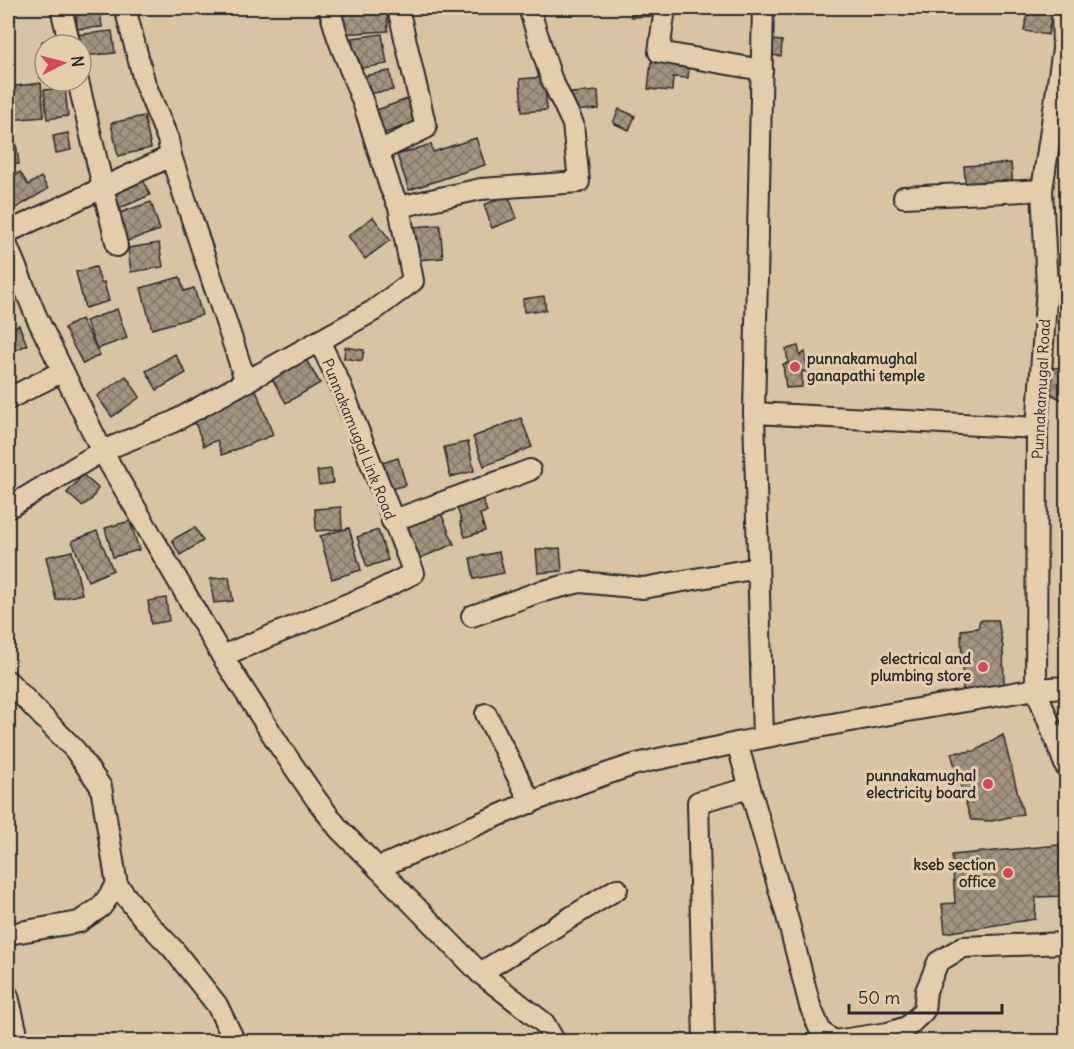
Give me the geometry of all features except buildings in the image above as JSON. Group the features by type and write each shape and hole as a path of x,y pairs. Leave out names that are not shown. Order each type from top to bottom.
{"street":[{"path":"61,8 67,33"},
{"path":"125,8 145,84 168,139 171,156 246,382"},
{"name":"Punnakamugal Link Road","path":"222,656 372,594 414,573 340,384 319,341 373,311 413,281 399,207 329,8"},
{"path":"379,151 426,128 398,8"},
{"path":"399,207 481,189 579,182 573,124 551,78 529,8"},
{"path":"665,8 659,52 762,70"},
{"path":"763,8 754,413 763,737"},
{"name":"Punnakamugal Road","path":"1064,13 1063,49 1042,190 1047,287 1037,429 1036,689 1066,767"},
{"path":"81,93 117,246"},
{"path":"8,232 171,156"},
{"path":"904,197 1042,190"},
{"path":"8,248 37,318 102,452 222,656 316,799 339,829 480,973 544,1023 555,1041"},
{"path":"1047,287 1066,285"},
{"path":"8,508 102,452 173,422 319,341"},
{"path":"8,399 63,371"},
{"path":"754,413 1037,429"},
{"path":"392,521 530,470"},
{"path":"472,616 539,592 580,582 643,588 758,568"},
{"path":"8,681 75,750 101,787 117,885 143,918 173,949 217,1005 235,1041"},
{"path":"378,868 531,803 631,766 763,737 1036,689 1066,687"},
{"path":"486,714 531,803"},
{"path":"737,743 788,920 810,1006 821,1032 834,1041 888,1033 907,1027 924,1011 926,991 938,962 963,947 1066,944"},
{"path":"704,1041 698,802 750,788"},
{"path":"8,934 79,922 101,907 117,885"},
{"path":"480,973 617,889"},
{"path":"8,996 16,1030 15,1041"}],"place":[{"name":"punnakamughal ganapathi temple","path":"795,367"},
{"name":"electrical and plumbing store","path":"983,667"},
{"name":"punnakamughal electricity board","path":"988,784"},
{"name":"kseb section office","path":"1008,873"}]}
